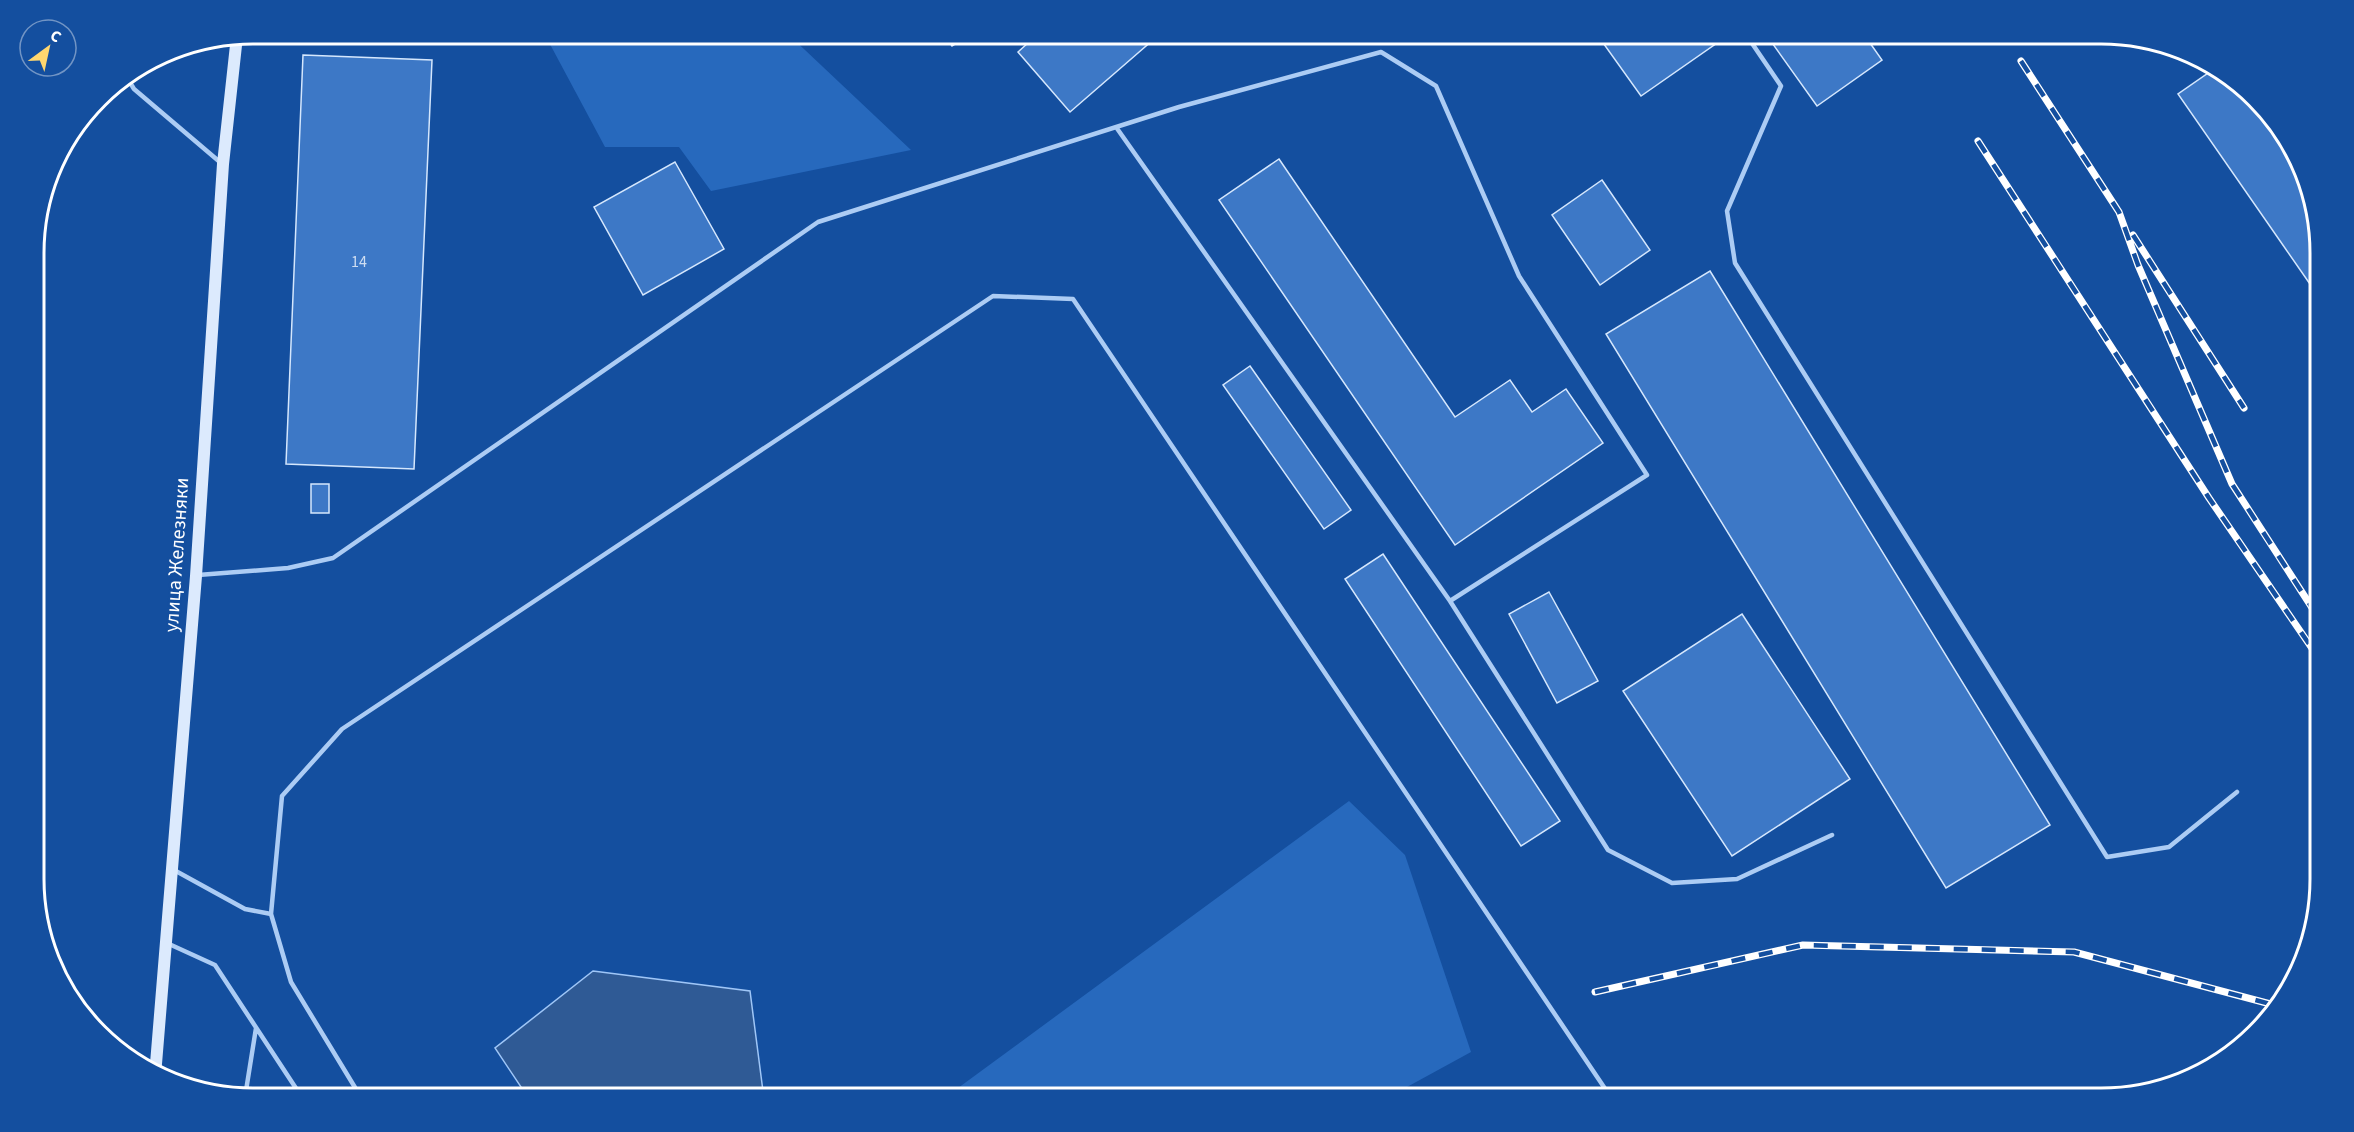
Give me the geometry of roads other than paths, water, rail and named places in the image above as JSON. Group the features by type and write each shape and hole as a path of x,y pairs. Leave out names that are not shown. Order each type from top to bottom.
{"street":[{"name":"улица Железняки","path":"156,1064 196,576 223,164 236,45"}],"lane":[{"path":"1752,44 1780,86 1726,211 1735,263 2107,857 2169,847 2237,792"},
{"path":"196,576 288,568 333,558 818,222 1179,107 1381,52 1436,86 1519,276 1647,475 1450,601"},
{"path":"130,83 134,89 223,164"},
{"path":"1116,127 1450,601 1608,850 1672,883 1726,880 1737,879 1832,835"},
{"path":"355,1088 291,982 271,914 282,796 342,729 993,296 1073,299 1605,1088"},
{"path":"171,868 244,909 271,914"},
{"path":"166,943 215,965 296,1088"},
{"path":"246,1088 256,1028"}],"railway":[{"path":"2021,61 2119,212 2138,265 2232,484 2310,605"},
{"path":"1978,141 2209,498 2310,645"},
{"path":"2133,235 2244,408"},
{"path":"1595,992 1803,945 2074,952 2269,1004"}]}
